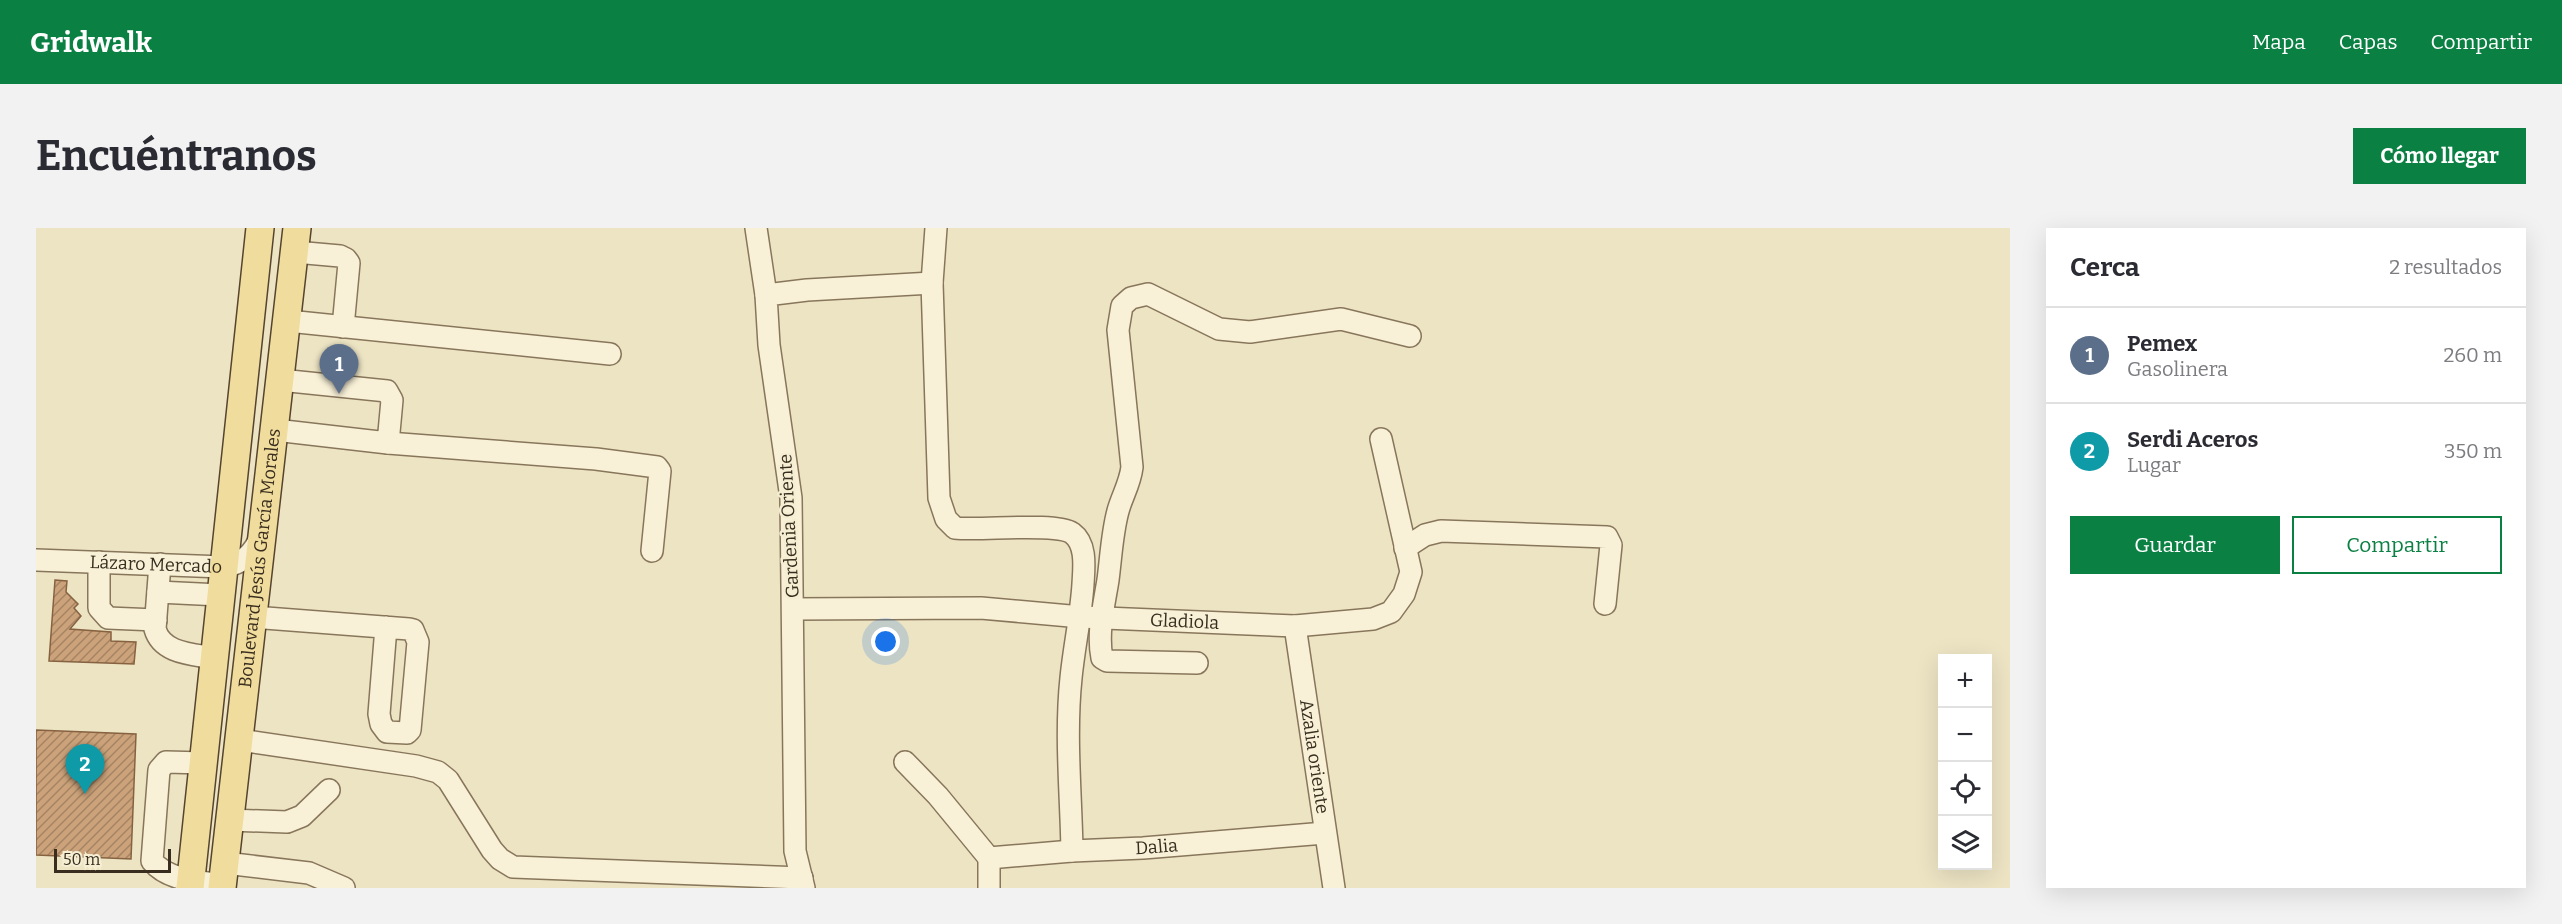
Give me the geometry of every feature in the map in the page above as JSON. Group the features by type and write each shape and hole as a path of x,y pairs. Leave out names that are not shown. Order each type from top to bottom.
{"main road":[{"name":"Boulevard Jesús García Morales","path":"191,884 260,228"},
{"name":"Boulevard Jesús García Morales","path":"223,878 296,240"}],"street":[{"name":"Gardenia Oriente","path":"756,228 766,295 769,345 791,498 795,851 803,883"},
{"path":"936,228 932,283 939,498 946,519 955,528 974,531 1056,528 1071,533 1082,544 1084,564 1081,617 1071,679 1072,851"},
{"path":"296,240 340,256 350,263 342,327"},
{"path":"766,295 829,288 932,283"},
{"path":"1197,663 1107,661 1102,658 1102,618 1116,519 1130,483 1132,467 1119,330 1122,306 1131,298 1148,294 1219,329 1250,332 1341,319 1410,336"},
{"path":"288,321 610,354"},
{"path":"280,380 387,391 392,400 388,443"},
{"path":"275,430 388,443 596,459 657,467 660,471 652,551"},
{"name":"Gladiola","path":"793,609 981,608 1081,617 1295,626 1373,619 1391,612 1404,594 1411,572 1381,438"},
{"path":"1405,548 1425,535 1441,531 1607,537 1611,544 1605,604"},
{"name":"Lázaro Mercado","path":"36,560 223,567 248,558 262,536"},
{"path":"99,562 99,608 103,615 108,618 156,620"},
{"path":"160,564 157,638 172,649 214,658"},
{"path":"158,592 220,595"},
{"path":"252,617 386,627"},
{"name":"Azalia oriente","path":"1295,626 1334,888"},
{"path":"240,740 416,766 438,772 448,780 492,850 500,859 513,867 803,883"},
{"path":"204,763 166,762 159,770 152,861 191,884 223,878 309,873 344,888"},
{"path":"905,762 938,796 989,858 989,888"},
{"path":"229,820 287,822 302,816 329,790"},
{"name":"Dalia","path":"989,858 1325,833"}],"building":[{"path":"55,580 67,581 66,592 78,604 74,608 81,616 70,629 111,632 111,641 136,642 134,664 49,661"},
{"path":"36,730 136,734 131,859 36,855"}],"place":[{"name":"Pemex","path":"339,394"},
{"name":"Serdi Aceros","path":"85,794"}]}
